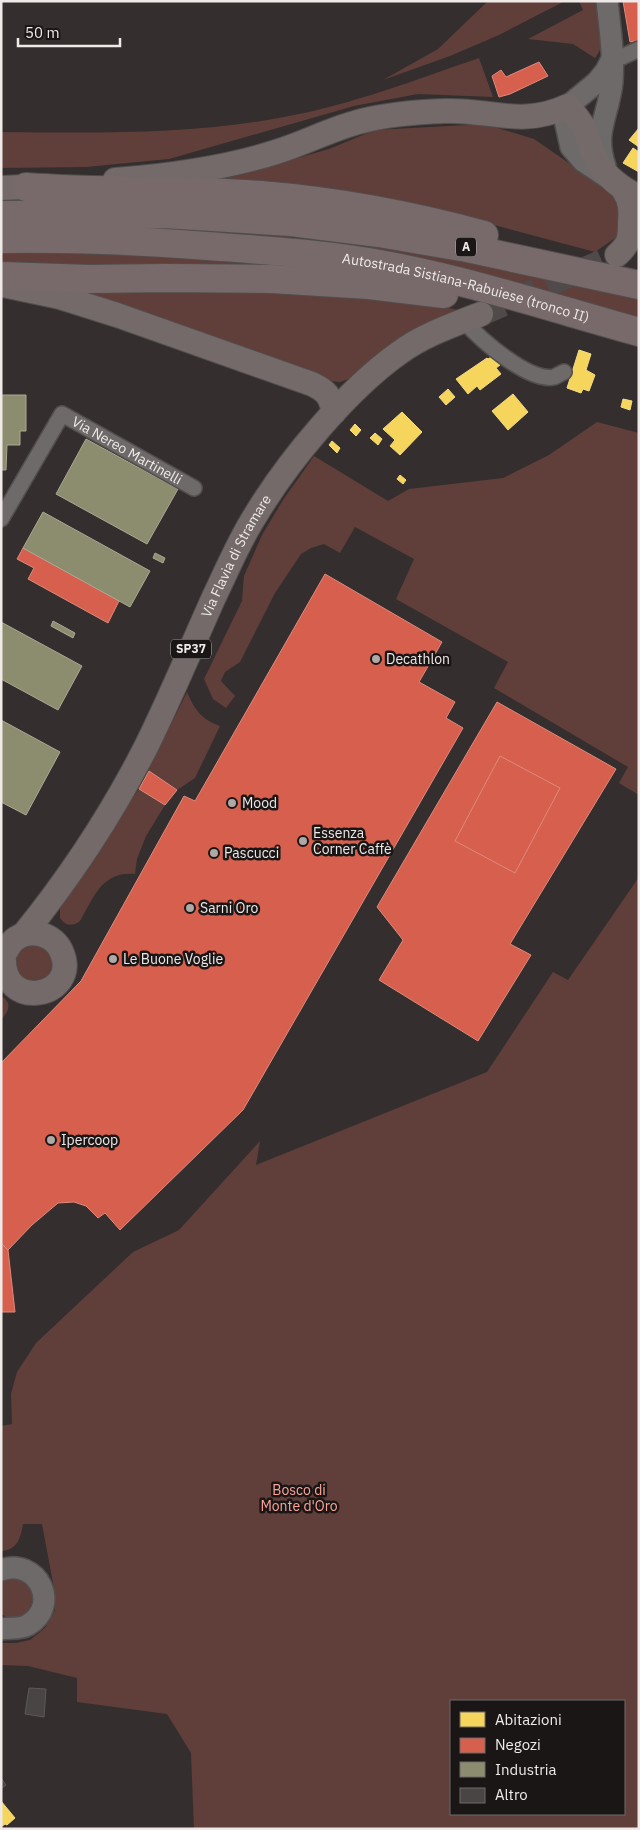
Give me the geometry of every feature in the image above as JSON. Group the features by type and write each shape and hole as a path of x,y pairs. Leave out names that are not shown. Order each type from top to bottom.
{"highway":[{"path":"13,187 67,190 162,190 262,195 357,207 447,225 599,266 639,280"},
{"name":"A","path":"1,214 164,214 291,222 379,233 467,248 639,285"},
{"name":"Autostrada Sistiana-Rabuiese (tronco II)","path":"1,239 159,242 291,252 389,266 484,287 639,332"},
{"path":"1,276 89,279 281,280 369,285 556,309"}],"main road":[{"path":"13,187 162,176 218,166 275,152 361,121 401,113 456,110 524,118 542,116 568,106 578,117 585,129 596,160 628,222"},
{"path":"1,285 60,297 117,315 312,384 322,389 331,399 334,412"},
{"name":"Via Flavia di Stramare","path":"57,894 52,920 53,940 64,959 61,977 56,985 47,991 33,994 18,990 6,983 3,957 8,946 24,934 57,894 118,799 147,745 232,559 255,516 307,445 334,412 373,374 399,352 445,328 472,317"},
{"path":"24,934 44,935 53,940"}],"street":[{"path":"607,1 613,47 612,85 602,122 601,155 628,222"},
{"path":"613,56 622,57 639,49"},
{"path":"568,106 597,82 606,71 613,56"},
{"path":"472,317 476,334 505,358 535,374 553,377 564,372"},
{"name":"Via Nereo Martinelli","path":"1,519 6,507 62,414 194,488"},
{"path":"2,1569 12,1567 29,1572 36,1577 44,1594 44,1603 34,1620 26,1626 17,1629 3,1628"}],"green space":[{"path":"488,1 565,1 499,35 450,56 383,80 438,49"},
{"path":"579,1 599,1 603,38 602,45 595,58 573,44 528,39 583,10"},
{"path":"479,58 493,97 418,94 354,106 169,159 86,167 1,168 1,132 143,132 249,123 334,106"},
{"path":"485,124 534,139 614,194 625,210 618,236 595,252 494,225 357,198 190,179 267,167 329,149 375,130"},
{"path":"1,200 291,210 292,270 1,268"},
{"path":"291,239 398,249 479,263 639,300 639,324 470,277"},
{"path":"62,288 361,293 465,311 351,378 340,382 320,380"},
{"path":"597,422 639,433 639,795 619,783 628,767 494,688 508,662 396,599 414,559 355,527 340,553 324,544 311,548 301,554 275,593 240,662 225,672 221,681 235,696 226,708 213,699 204,679 242,601 244,576 262,535 283,500 314,456 388,501 409,489 503,478 549,455"},
{"path":"187,692 199,713 208,721 220,726 195,778 177,790 165,805 146,836 137,859 135,874 124,874 107,881 100,887 80,921 72,925 65,923 60,918 60,908 113,825 139,789"},
{"name":"Bosco di Monte d'Oro","path":"639,877 639,1829 194,1829 191,1753 167,1714 77,1702 77,1678 28,1666 1,1665 1,1643 16,1643 30,1640 45,1628 55,1610 54,1588 42,1524 23,1524 21,1534 14,1546 11,1549 1,1551 1,1426 12,1424 11,1394 17,1372 36,1343 133,1252 179,1230 260,1141 256,1165 487,1072 553,972 568,980"},
{"path":"31,945 46,949 54,962 51,975 34,985 17,976 17,956 25,947"},
{"path":"1,996 7,1001 8,1007 1,1020"},
{"path":"14,1578 25,1583 31,1589 32,1597 31,1605 26,1612 19,1617 11,1618 1,1614 1,1582"}],"building: Abitazioni":[{"path":"639,128 639,147 629,140"},
{"path":"633,148 639,152 639,172 623,163"},
{"path":"579,350 591,354 586,370 595,375 589,391 583,389 581,393 567,388"},
{"path":"493,356 500,365 496,368 501,374 480,390 477,386 468,394 456,379"},
{"path":"448,389 455,397 446,405 439,397"},
{"path":"513,394 528,412 508,430 492,411"},
{"path":"623,399 632,401 630,410 621,407"},
{"path":"402,412 422,432 400,455 390,446 395,440 383,429"},
{"path":"355,424 361,430 356,436 350,430"},
{"path":"375,433 382,439 378,445 370,438"},
{"path":"332,441 340,448 337,453 329,445"},
{"path":"400,475 406,480 403,484 397,479"},
{"path":"1,1801 15,1818 7,1825 5,1824 1,1827"}],"building: Negozi":[{"path":"623,1 638,1 639,40 630,42"},
{"path":"539,62 548,76 510,94 499,97 492,76 501,70 506,77"},
{"path":"23,548 119,601 108,623 28,579 34,568 17,559"},
{"path":"325,574 442,642 419,682 455,702 446,718 463,728 243,1110 120,1230 105,1213 98,1218 86,1206 74,1202 58,1203 32,1225 8,1250 1,1243 1,1063 81,981 184,796 195,801"},
{"path":"497,702 616,769 510,944 531,955 478,1041 379,980 403,940 377,907"},
{"path":"500,756 560,788 515,873 455,841"},
{"path":"149,771 177,790 165,805 139,789"},
{"path":"1,1243 8,1250 15,1312 1,1312"}],"building: Industria":[{"path":"1,395 26,395 26,431 20,431 20,445 7,445 6,470 1,470"},
{"path":"86,439 178,489 147,544 56,494"},
{"path":"43,512 150,571 130,607 23,548"},
{"path":"155,553 165,558 163,563 153,558"},
{"path":"53,621 75,633 73,638 51,626"},
{"path":"1,622 82,666 58,710 1,679"},
{"path":"1,720 60,752 26,815 1,802"}],"building: Altro":[{"path":"29,1688 46,1689 44,1717 25,1714"},
{"path":"1,1778 6,1785 1,1789"}],"tunnel":[{"path":"481,314 610,258"}],"place":[{"name":"Decathlon","path":"376,659"},
{"name":"Mood","path":"232,803"},
{"name":"Essenza Corner Caffè","path":"303,841"},
{"name":"Pascucci","path":"214,853"},
{"name":"Sarni Oro","path":"190,908"},
{"name":"Le Buone Voglie","path":"113,959"},
{"name":"Ipercoop","path":"51,1140"}]}
